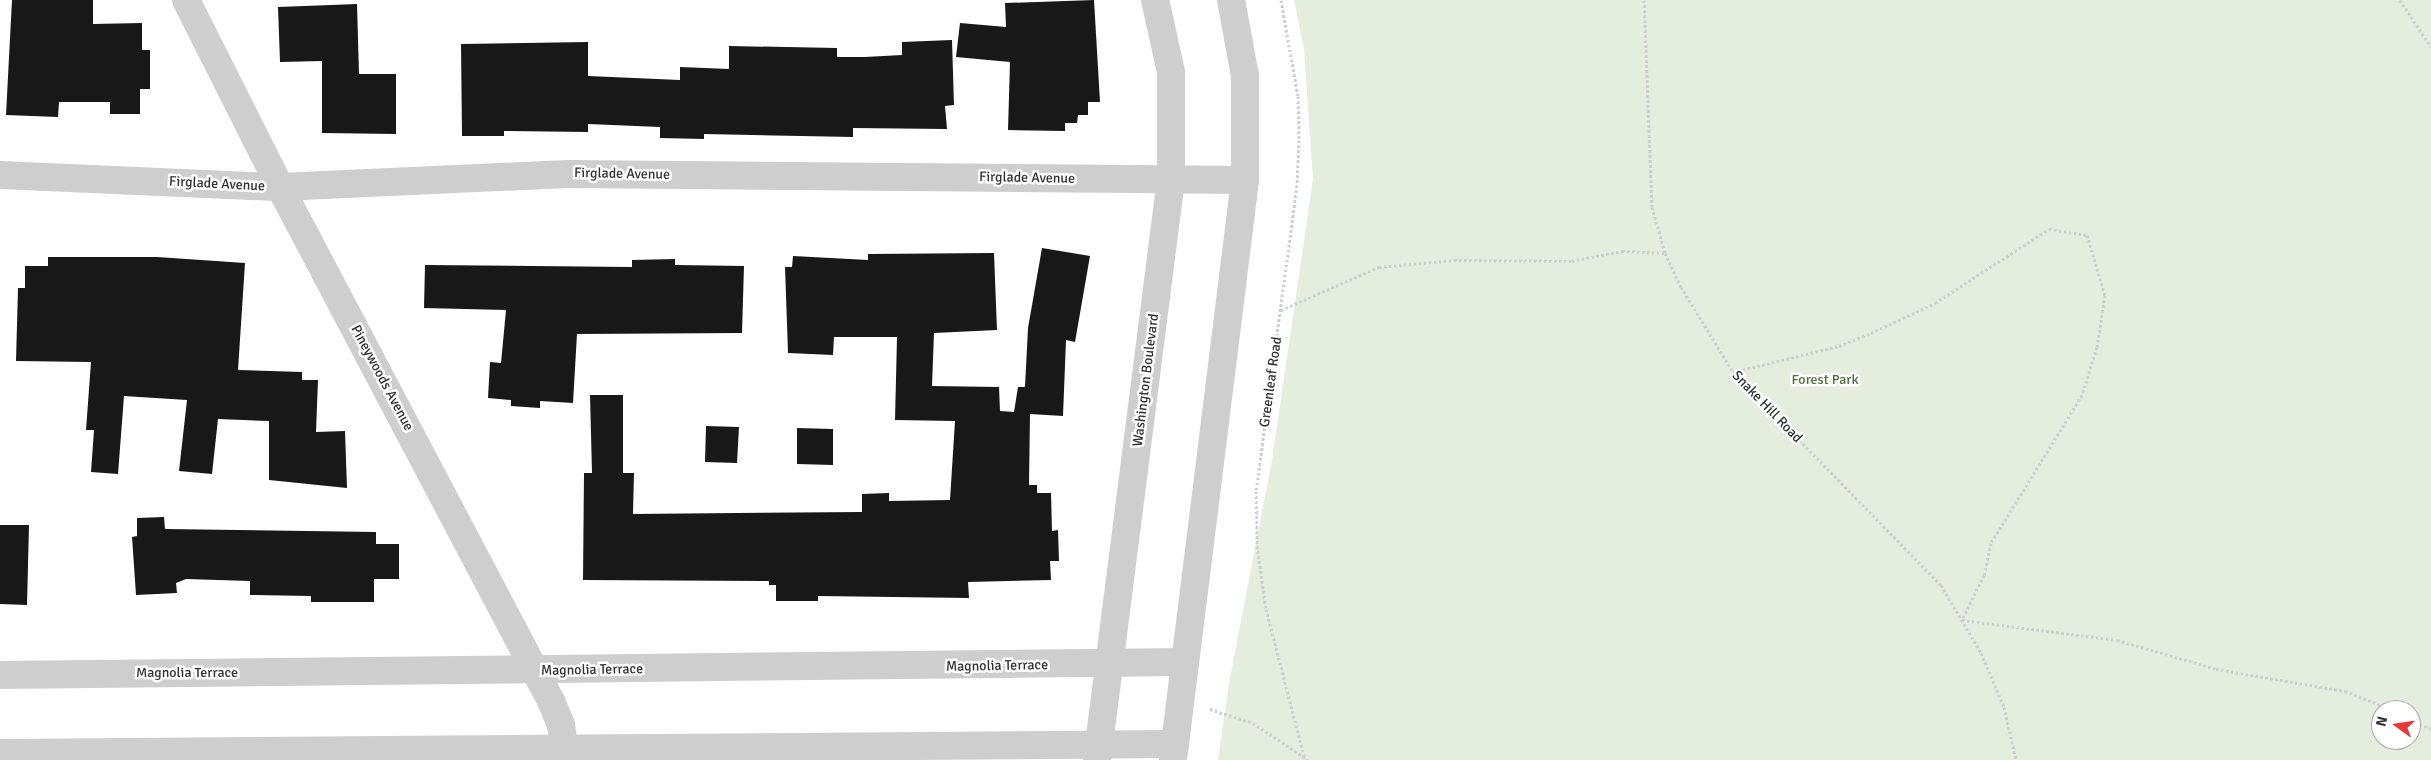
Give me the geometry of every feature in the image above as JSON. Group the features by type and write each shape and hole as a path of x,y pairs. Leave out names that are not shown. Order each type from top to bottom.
{"street":[{"name":"Pineywoods Avenue","path":"186,0 280,187 534,671 561,725 566,754"},
{"name":"Washington Boulevard","path":"1098,753 1171,180 1170,72 1155,0"},
{"path":"0,753 1174,752 1244,180 1245,76 1231,0"},
{"name":"Firglade Avenue","path":"0,175 280,187 568,174 1244,180"},
{"name":"Magnolia Terrace","path":"0,675 534,671 1185,662"}],"path":[{"name":"Greenleaf Road","path":"1281,0 1295,77 1299,140 1281,310 1256,491 1257,546 1266,609 1306,759"},
{"name":"Snake Hill Road","path":"1644,0 1652,207 1665,253 1733,372 1941,585 1962,620 2004,707 2016,760"},
{"path":"2400,0 2431,47"},
{"path":"1733,372 1839,346 1871,333 1935,303 2049,229 2087,235 2105,295 2098,347 2084,387 1991,543 1984,575 1962,620 2117,640 2216,669 2345,691 2371,701"},
{"path":"1281,310 1379,267 1454,260 1572,261 1622,251 1665,253"},
{"path":"1181,701 1253,723 1306,759"},
{"path":"1301,760 1306,759"}],"green space":[{"name":"Forest Park","path":"1294,0 2431,0 2431,760 1218,760 1229,683 1272,460 1313,179 1304,49"}],"building":[{"path":"12,0 93,0 93,24 142,23 142,50 150,50 150,89 140,89 140,114 110,114 110,102 59,102 58,117 6,115"},
{"path":"1094,0 1100,102 1088,102 1088,115 1078,115 1077,123 1065,123 1065,131 1008,130 1010,62 956,57 960,23 1006,27 1005,3"},
{"path":"357,4 359,74 396,74 396,134 322,133 322,61 280,62 278,7"},
{"path":"952,40 954,105 945,106 947,129 853,128 853,137 704,134 704,139 660,138 660,127 588,124 588,132 504,131 504,136 462,136 461,44 588,42 588,76 680,80 680,67 729,69 729,46 837,48 837,57 865,57 902,55 902,42"},
{"path":"1042,248 1090,256 1075,342 1066,340 1063,416 1030,414 1029,485 1037,485 1037,493 1051,493 1052,531 1058,530 1059,561 1050,561 1051,580 968,582 969,598 818,596 818,601 776,601 776,585 769,585 769,581 583,580 584,473 592,473 590,395 623,395 623,473 634,473 633,514 862,512 862,494 889,493 889,501 950,500 955,421 895,420 897,337 834,337 833,355 788,353 785,267 792,267 793,256 868,260 868,254 994,253 997,330 934,333 932,386 999,387 1000,411 1014,412 1018,387 1025,387 1028,328"},
{"path":"48,257 157,257 245,263 238,370 302,372 302,380 318,380 316,432 345,431 347,488 269,480 269,421 218,419 212,474 179,471 187,400 124,396 118,474 91,472 94,430 86,430 91,362 16,361 18,288 25,288 25,266 48,266"},
{"path":"675,259 675,265 744,266 742,333 577,334 573,403 540,401 540,408 511,406 511,400 488,398 490,362 501,363 506,310 424,308 425,265 632,267 632,260"},
{"path":"706,426 739,427 737,463 705,462"},
{"path":"797,428 833,429 833,465 797,464"},
{"path":"164,517 165,529 376,532 376,544 399,544 399,579 374,579 374,602 311,602 311,596 250,595 250,581 186,579 176,583 177,593 136,595 132,537 137,536 137,518"},
{"path":"0,525 29,525 27,605 0,604"}]}
